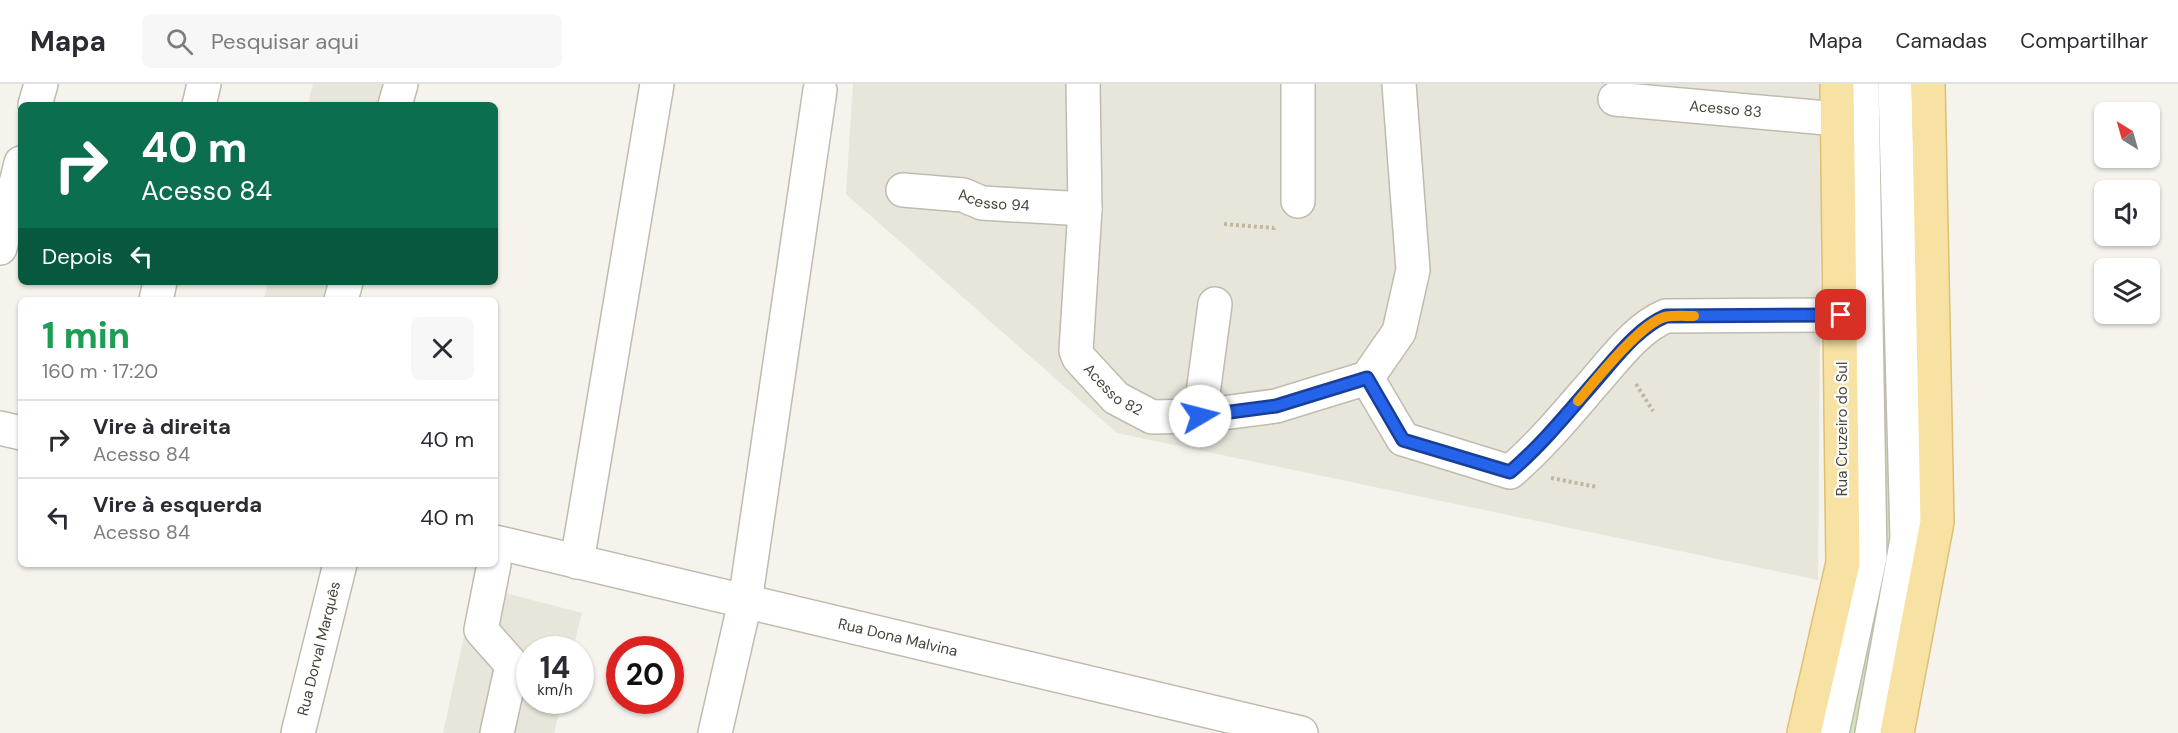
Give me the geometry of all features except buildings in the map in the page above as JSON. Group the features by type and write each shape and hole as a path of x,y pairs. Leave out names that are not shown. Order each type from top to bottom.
{"main road":[{"name":"Rua Cruzeiro do Sul","path":"1803,733 1843,563 1837,84"},
{"path":"1897,733 1937,522 1928,84"}],"street":[{"path":"36,102 41,84"},
{"path":"200,102 204,84"},
{"path":"396,102 401,84"},
{"path":"577,562 657,84"},
{"name":"Acesso 82","path":"1083,84 1085,209 1076,344 1079,358 1116,398 1152,417 1200,416 1276,406 1367,378"},
{"path":"1298,84 1298,201"},
{"path":"1399,84 1413,270 1399,332 1367,378 1403,440 1510,472 1533,453 1618,355 1655,321 1666,316 1841,315"},
{"path":"1832,733 1870,557 1862,84"},
{"path":"1872,733 1907,539 1895,84"},
{"path":"715,733 745,602 820,90"},
{"name":"Acesso 83","path":"1615,99 1838,119"},
{"path":"0,248 18,175"},
{"name":"Acesso 94","path":"903,190 963,195 981,203 1085,209"},
{"path":"1200,416 1215,304"},
{"path":"0,428 18,432"},
{"name":"Rua Dona Malvina","path":"498,552 577,562 1301,733"},
{"name":"Rua Dorval Marquês","path":"298,733 339,567"},
{"path":"492,567 480,630 512,665 497,733"}],"path":[{"path":"1224,224 1274,228 1298,201"}],"shaded area":[{"path":"313,84 414,84 409,102 309,102"},
{"path":"853,84 1822,84 1818,580 1117,433 846,194"},
{"path":"267,285 357,285 354,297 265,297"},
{"path":"475,585 582,613 576,636 516,636 516,714 559,714 554,733 443,733"}],"green space":[{"path":"1873,84 1886,84 1898,545 1857,733 1842,733"}],"slow traffic":[{"path":"1578,401 1618,355 1655,321 1666,316 1694,316"}],"route":[{"path":"1200,416 1276,406 1367,378 1403,440 1510,472 1533,453 1618,355 1655,321 1666,316 1841,315"}]}
